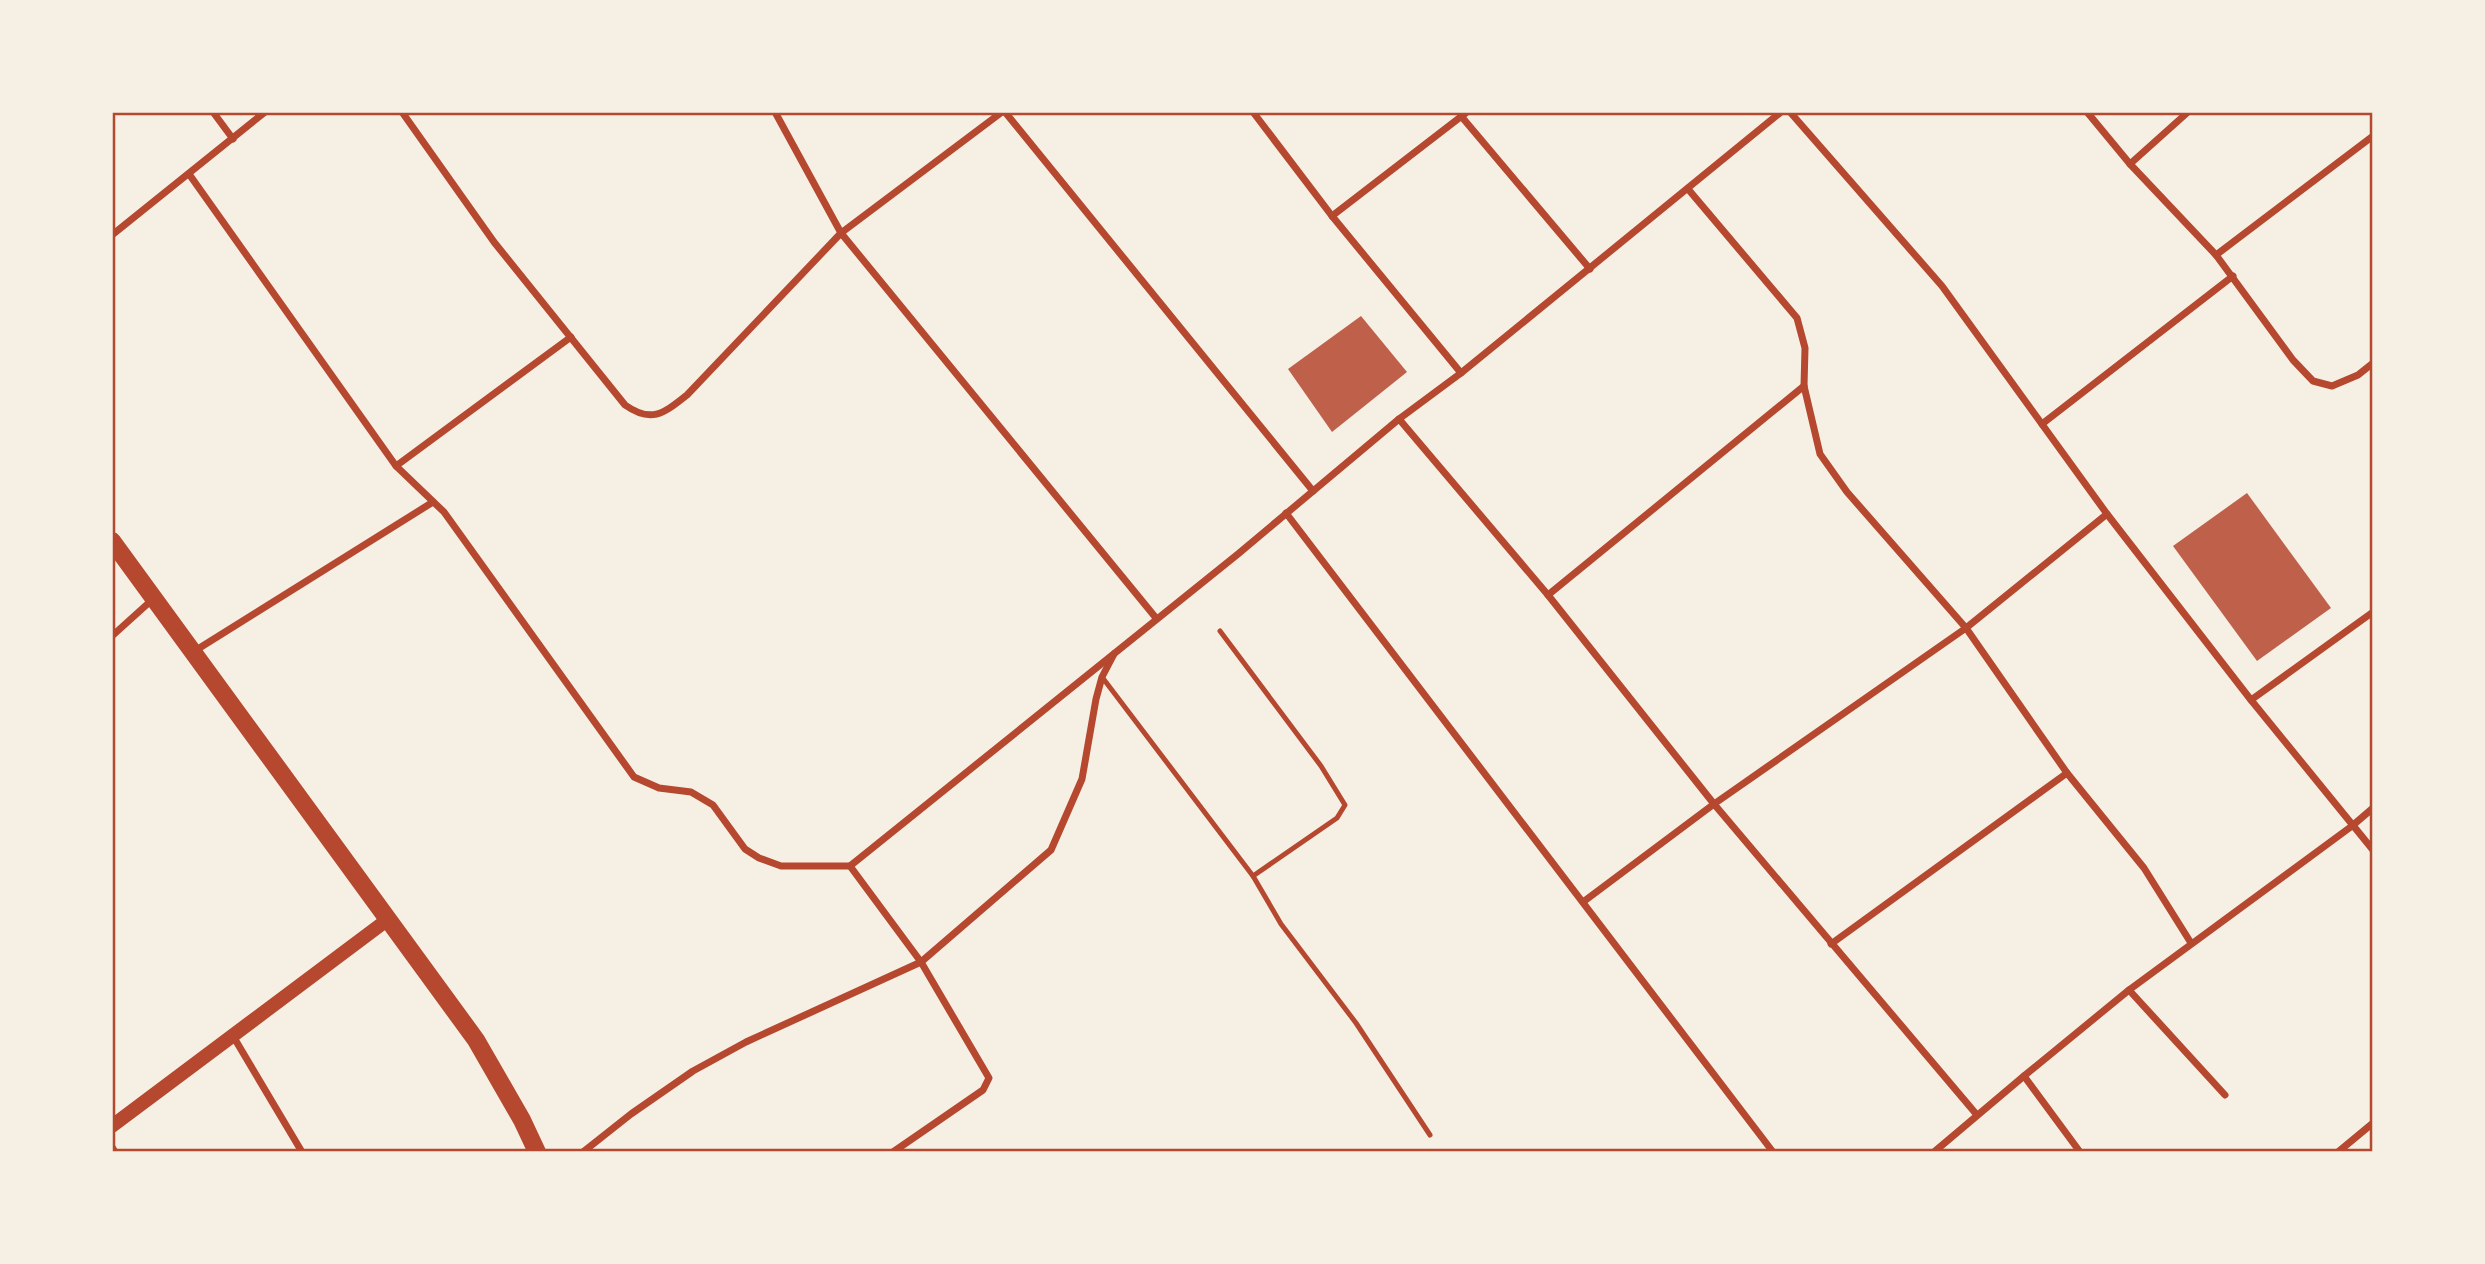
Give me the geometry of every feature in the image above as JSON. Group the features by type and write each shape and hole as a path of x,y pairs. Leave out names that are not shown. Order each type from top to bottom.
{"main road":[{"path":"112,541 476,1040 522,1120 537,1152"},
{"path":"112,1126 387,920"}],"street":[{"path":"212,112 233,139"},
{"path":"112,236 265,112"},
{"path":"402,112 494,242 625,405 636,413 651,416 662,413 687,395 841,233 1004,112 1313,491"},
{"path":"775,112 841,233 1156,618"},
{"path":"1253,112 1332,216 1461,373"},
{"path":"189,174 396,466 444,512 634,777 659,788 691,792 713,805 746,849 759,858 781,866 850,866 1313,491 1399,418 1461,373 1781,112"},
{"path":"1790,112 1942,286 2107,514 2373,850"},
{"path":"2088,112 2130,164 2216,255 2293,360 2313,381 2332,386 2358,375 2373,363"},
{"path":"2130,164 2188,112"},
{"path":"1332,216 1464,114 1590,269"},
{"path":"2216,255 2373,136"},
{"path":"1688,189 1797,318 1805,348 1804,386 1820,454 1847,492 1966,628 2067,773 2144,869 2191,943"},
{"path":"2042,424 2233,276"},
{"path":"396,466 570,337"},
{"path":"1548,595 1804,386"},
{"path":"1399,418 1548,595 1714,804 1977,1115"},
{"path":"192,652 433,502"},
{"path":"1286,513 1773,1152"},
{"path":"1583,902 1714,804 1966,628 2107,514"},
{"path":"112,636 155,598"},
{"path":"2251,699 2373,612"},
{"path":"583,1152 631,1114 693,1071 746,1042 921,962 1051,850 1082,779 1096,699 1102,677 1116,651"},
{"path":"1831,944 2067,773"},
{"path":"1934,1152 2129,990 2373,808"},
{"path":"850,866 921,962 989,1078 984,1090 893,1152"},
{"path":"2129,990 2225,1095"},
{"path":"233,1036 302,1152"},
{"path":"2024,1076 2080,1152"},
{"path":"2338,1152 2373,1123"},
{"path":"112,1147 115,1152"}],"lane":[{"path":"1220,631 1321,766 1345,805 1337,818 1253,876"},
{"path":"1102,677 1253,876 1281,924 1356,1023 1430,1135"}],"building":[{"path":"1361,316 1407,372 1332,432 1288,369"},
{"path":"2247,493 2331,608 2257,661 2173,546"}]}
